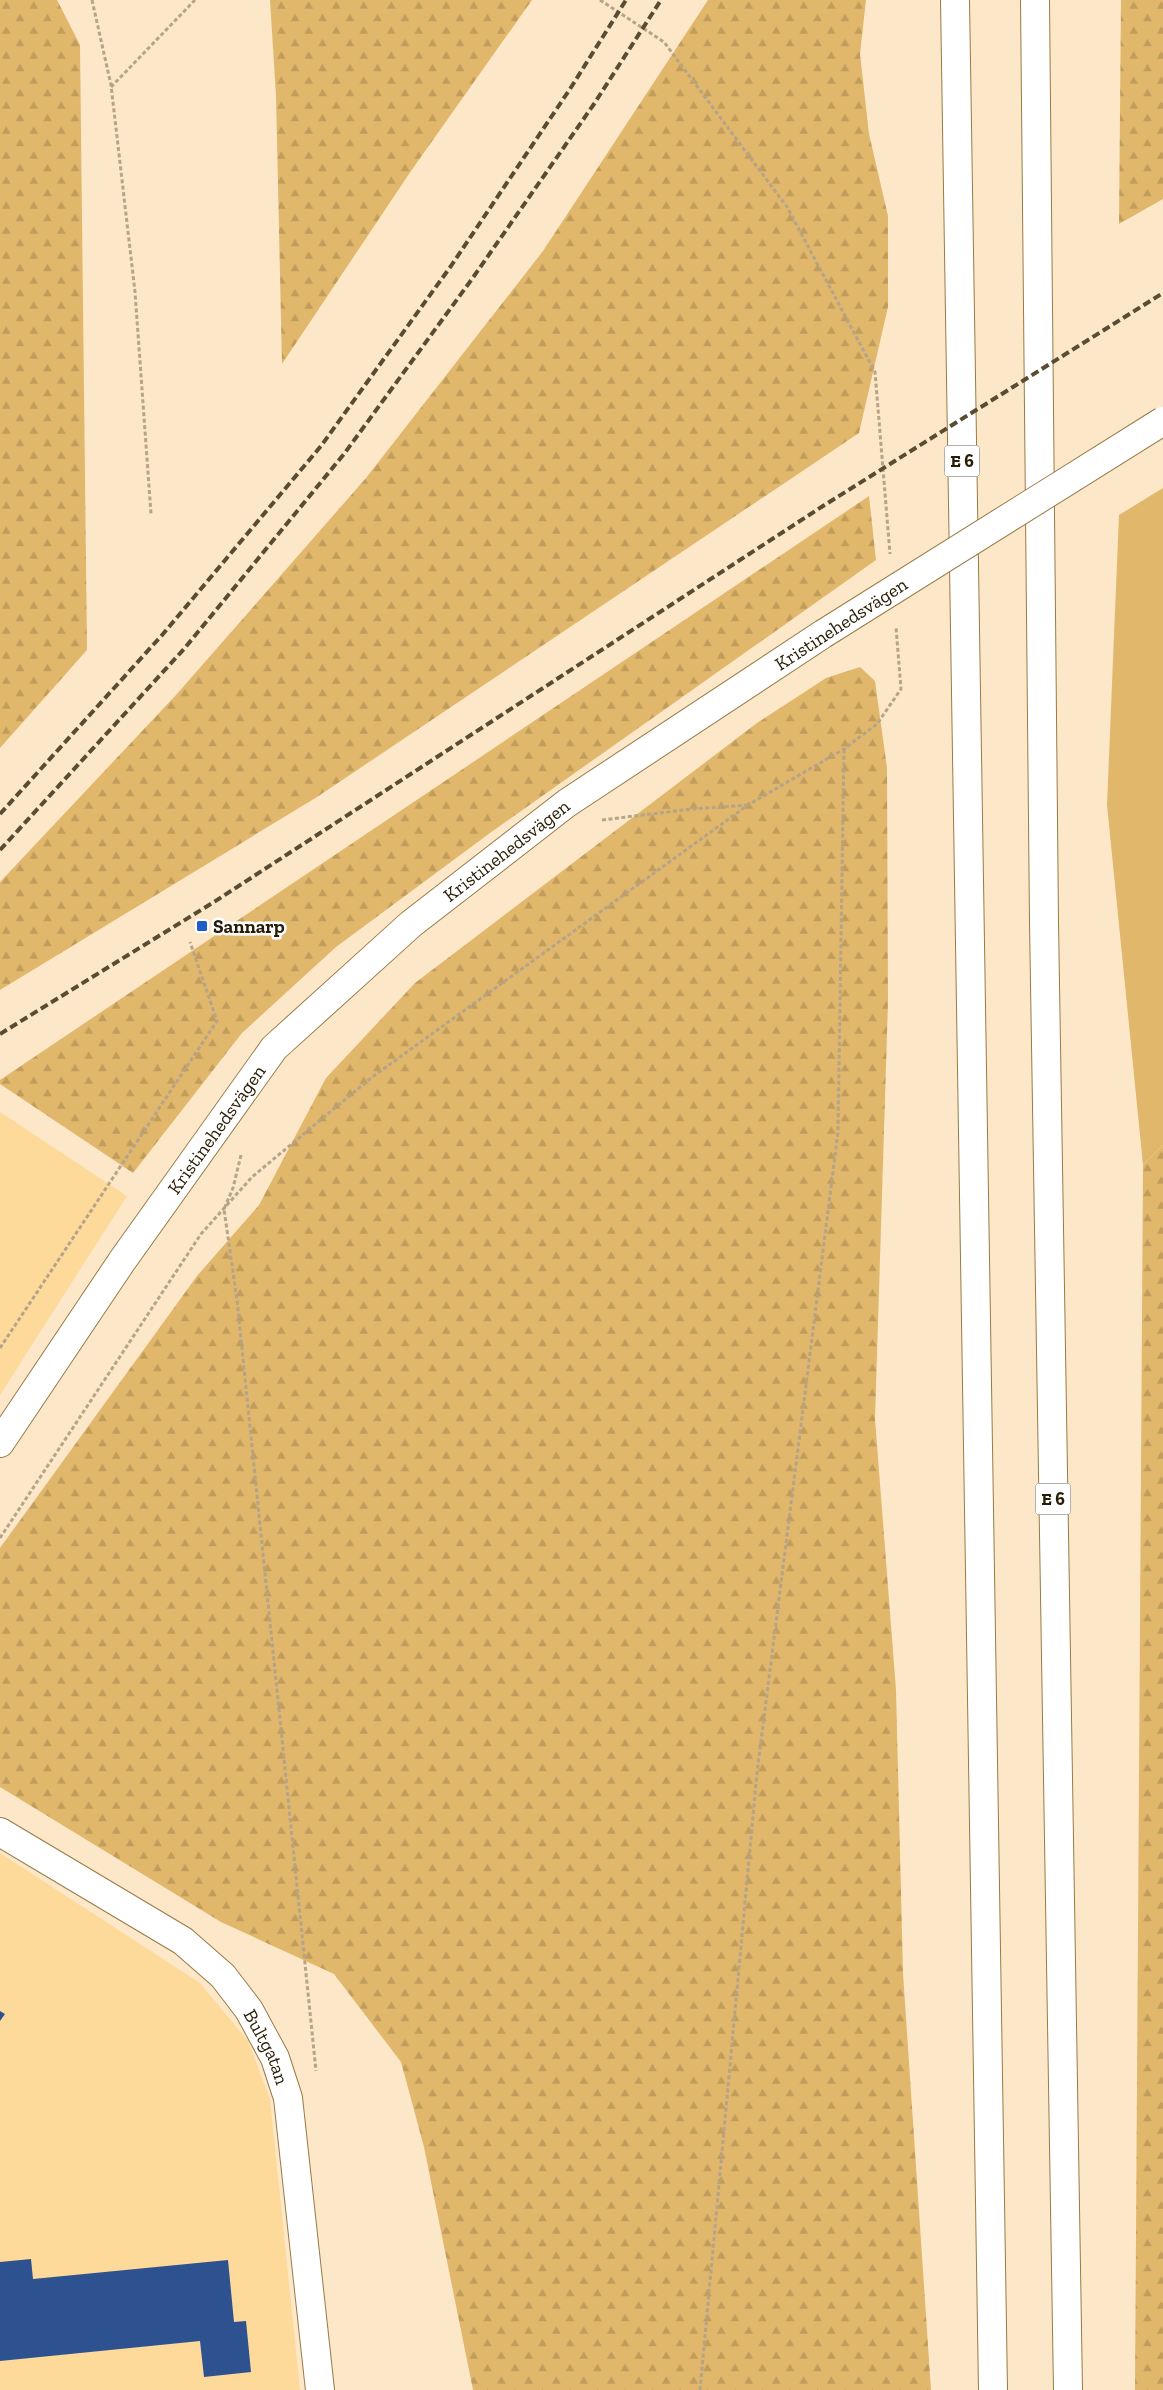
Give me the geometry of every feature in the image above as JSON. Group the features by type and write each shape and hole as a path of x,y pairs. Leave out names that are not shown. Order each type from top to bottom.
{"main road":[{"name":"E 6","path":"955,0 993,2390"},
{"name":"E 6","path":"1035,0 1044,922 1068,2390"},
{"name":"Kristinehedsvägen","path":"0,1443 122,1261 274,1048 411,924 567,803 823,634 1163,421"},
{"name":"Bultgatan","path":"0,1832 183,1941 223,1976 249,2010 275,2058 288,2098 320,2390"}],"path":[{"path":"92,0 111,88 135,292 151,514"},
{"path":"111,88 195,0"},
{"path":"600,0 664,42 787,207 875,372 890,561"},
{"path":"0,1538 201,1234 252,1177 371,1078 748,805 844,750 877,724 901,690 895,620"},
{"path":"700,2390 757,1773 838,1132 844,750"},
{"path":"599,820 692,809 748,805"},
{"path":"0,1348 217,1021 190,942"},
{"path":"242,1152 224,1209 237,1300 316,2077"}],"shaded area":[{"path":"0,1112 127,1196 0,1395"},
{"path":"0,1853 200,1983 248,2041 270,2099 300,2390 0,2390"}],"green space":[{"path":"0,0 57,0 80,45 87,650 0,748"},
{"path":"270,0 532,0 411,171 282,364 276,96"},
{"path":"708,0 866,0 860,54 869,134 888,216 888,307 859,433 317,797 0,990 0,882 176,695 366,478 543,251"},
{"path":"1121,0 1163,0 1163,199 1119,224"},
{"path":"1163,488 1163,1145 1143,1165 1107,805 1119,515"},
{"path":"869,496 876,560 490,833 336,947 242,1033 133,1173 0,1084 0,1080"},
{"path":"860,667 875,681 887,768 888,1002 875,1419 896,1690 903,1973 931,2390 473,2390 424,2147 401,2062 334,1974 221,1922 0,1787 0,1548 197,1276 259,1205 326,1078 415,983 757,723 826,678"},
{"path":"1163,1145 1163,2390 1135,2390 1143,1165"}],"building":[{"path":"0,2011 5,2014 0,2021"},
{"path":"31,2259 33,2279 228,2260 234,2322 246,2321 251,2372 204,2377 200,2341 0,2361 0,2262"}],"railway":[{"path":"0,814 163,634 321,446 451,266 570,89 626,0"},
{"path":"0,850 184,649 344,454 472,279 594,104 661,0"},
{"path":"0,1034 214,902 823,506 1163,293"}],"place":[{"name":"Sannarp","path":"202,926"}]}
